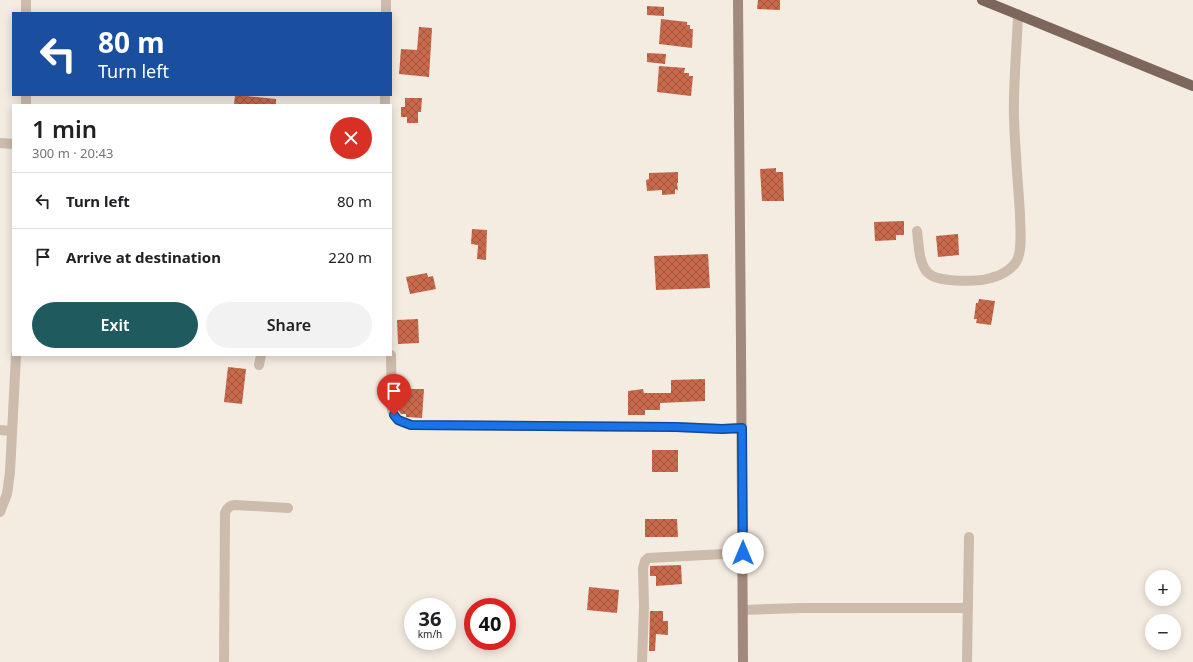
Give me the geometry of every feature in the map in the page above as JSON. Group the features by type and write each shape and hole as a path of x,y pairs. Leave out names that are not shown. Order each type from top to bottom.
{"main road":[{"path":"987,1 1193,86"}],"street":[{"path":"26,0 26,12"},
{"path":"386,0 386,12"},
{"path":"738,0 743,662"},
{"path":"917,231 919,253 924,267 932,276 941,280 975,280 991,278 1007,272 1017,262 1020,250 1021,229 1014,117 1018,14"},
{"path":"0,143 12,144"},
{"path":"0,512 6,494 10,472 16,356"},
{"path":"391,356 392,410 398,420 411,425 742,428"},
{"path":"0,430 12,431"},
{"path":"224,662 226,510 231,505 288,508"},
{"path":"967,662 969,538"},
{"path":"642,662 644,607 643,568 645,561 648,558 743,553"},
{"path":"743,610 802,608 968,608"}],"building":[{"path":"758,0 780,0 780,10 757,9"},
{"path":"647,6 664,7 664,16 647,15"},
{"path":"661,19 687,22 687,25 690,25 690,29 693,29 692,48 659,44"},
{"path":"419,27 432,28 429,77 399,74 401,49 417,50"},
{"path":"647,53 666,54 665,64 647,62"},
{"path":"659,66 685,68 684,73 689,73 689,76 693,76 691,96 657,92"},
{"path":"235,96 276,99 276,104 234,104"},
{"path":"405,98 422,98 421,112 418,112 418,123 407,123 407,117 401,117 401,107 405,107"},
{"path":"776,168 776,172 783,172 784,201 762,201 760,169"},
{"path":"678,172 678,190 675,189 675,194 662,195 662,190 647,191 646,180 649,179 649,173"},
{"path":"904,221 904,235 896,235 896,240 875,241 874,222"},
{"path":"472,229 487,230 486,260 477,259 478,245 471,244"},
{"path":"958,234 959,255 938,257 936,236"},
{"path":"708,254 710,288 656,290 654,256"},
{"path":"427,273 428,277 433,276 436,289 410,294 406,277"},
{"path":"979,299 995,301 991,325 976,323 977,319 974,319 976,303 978,303"},
{"path":"418,319 419,343 398,344 397,320"},
{"path":"228,367 246,369 242,404 224,402"},
{"path":"705,379 705,401 660,403 660,410 645,410 645,415 628,415 628,391 643,389 644,393 671,393 671,380"},
{"path":"410,389 424,389 422,418 406,417 406,414 401,414 399,411 398,402 403,402 403,396 410,396"},
{"path":"652,450 678,450 678,472 652,472"},
{"path":"645,519 677,519 678,537 645,537"},
{"path":"681,565 682,584 656,586 656,576 650,576 650,566"},
{"path":"589,587 619,590 617,613 587,610"},
{"path":"650,611 663,611 663,621 668,621 668,635 656,634 655,651 649,651"}],"route":[{"path":"394,415 398,420 411,425 742,428 743,553"}]}
